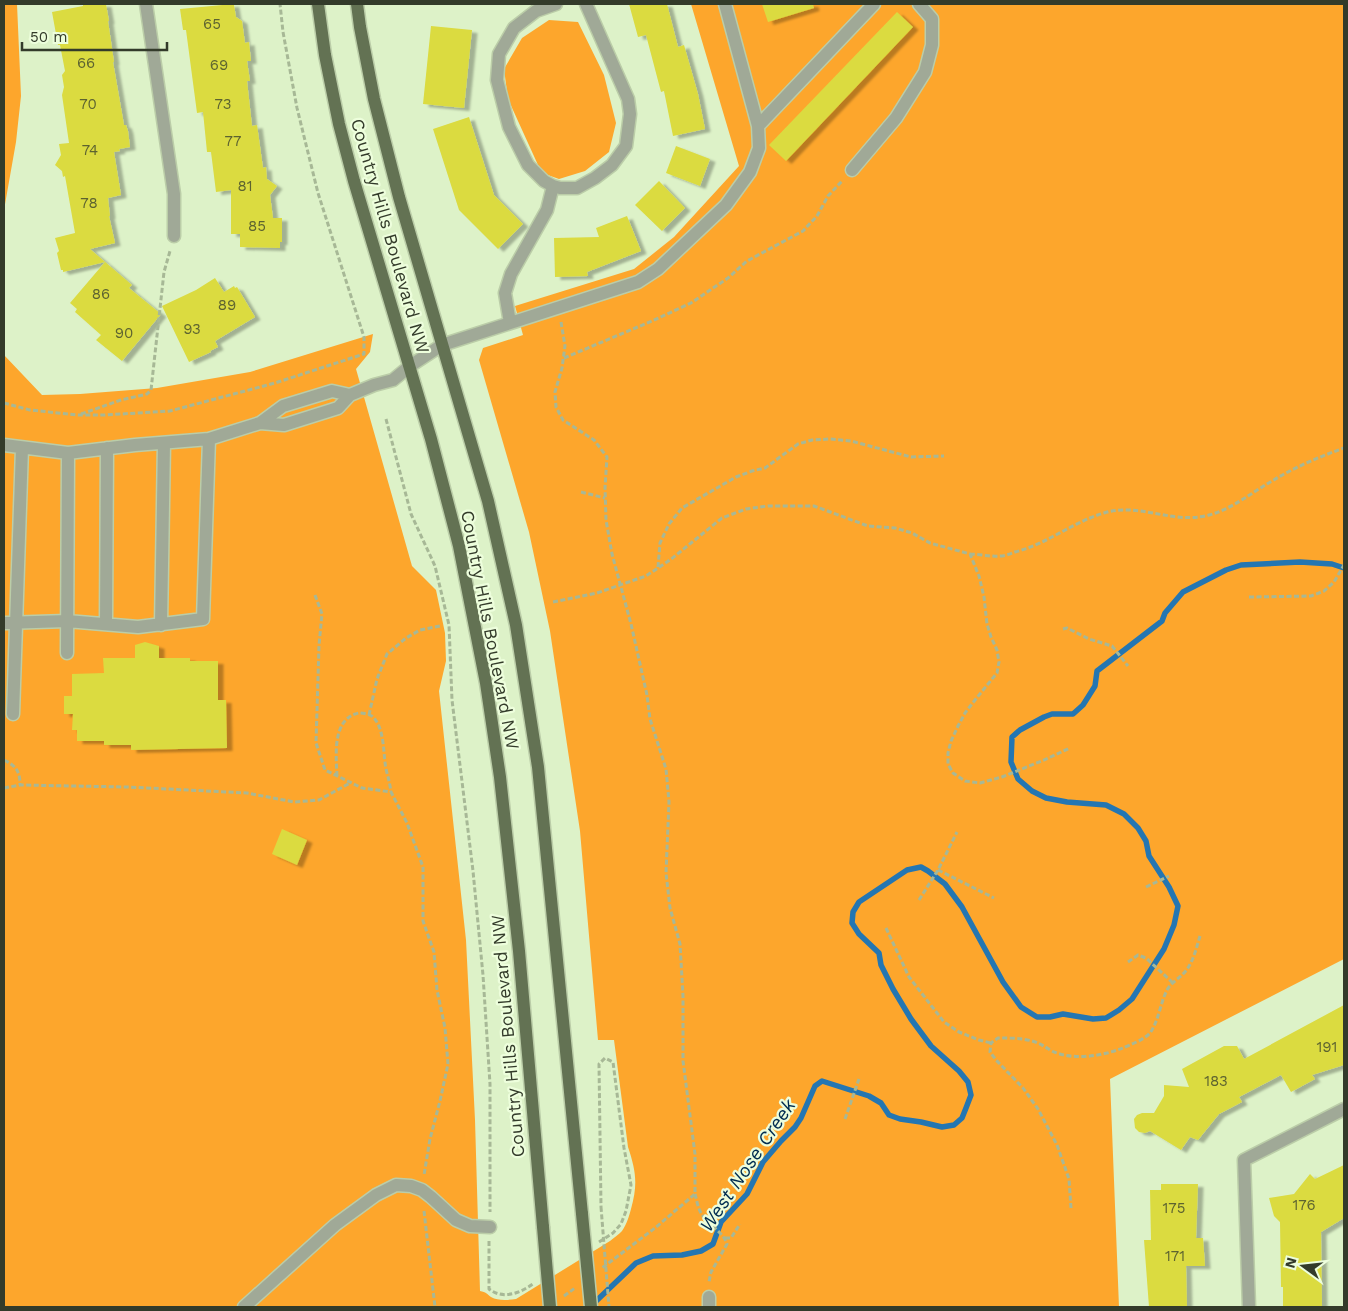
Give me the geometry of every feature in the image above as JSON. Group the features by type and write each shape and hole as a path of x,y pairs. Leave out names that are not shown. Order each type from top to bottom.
{"main road":[{"name":"Country Hills Boulevard NW","path":"318,4 338,124 431,438 459,546 486,683 500,777 516,932 550,1307"},
{"name":"Country Hills Boulevard NW","path":"357,4 374,99 399,197 488,501 516,625 538,767 591,1307"}],"street":[{"path":"146,4 174,194 174,236"},
{"path":"556,4 536,11 514,28 499,54 498,80 509,127 528,165 544,181 554,186 577,188 595,178 612,165 626,146 630,114 628,99 586,4"},
{"path":"260,423 284,425 338,408 350,395 374,385 393,380 410,366 442,345 638,282 658,269 726,205 750,172 759,148 758,126 725,4"},
{"path":"758,126 874,4"},
{"path":"852,170 896,118 925,72 932,45 932,20 919,4"},
{"path":"510,323 505,292 511,274 547,210 554,186"},
{"path":"4,445 68,453 209,439 260,423 283,406 332,391 350,395"},
{"path":"10,623 67,621 138,627 204,619 209,439"},
{"path":"161,625 164,443"},
{"path":"13,714 10,623 22,448"},
{"path":"106,624 108,448"},
{"path":"67,653 68,453"},
{"path":"1249,1307 1244,1160 1344,1109"},
{"path":"244,1307 335,1225 376,1195 396,1185 412,1186 422,1190 456,1220 470,1226 490,1227"}],"path":[{"path":"4,403 30,410 78,415 170,411 275,383 364,354 364,337 318,193 296,108 280,4"},
{"path":"563,358 692,303 728,278 747,261 803,231 817,216 828,196 852,170"},
{"path":"78,415 121,400 147,394 151,390 164,272 174,236"},
{"path":"557,309 565,346 555,392 556,407 563,420 594,440 607,456 606,520 612,554 631,624 647,695 650,719 666,769 670,802 666,873 670,908 680,944 684,996 683,1061 695,1154 695,1194 703,1216 725,1238 727,1244 711,1272 708,1284 709,1302"},
{"path":"658,568 660,543 669,524 682,508 736,476 765,468 798,444 812,440 830,439 851,441 911,457 944,456"},
{"path":"553,602 597,593 646,576 670,560 722,518 746,509 768,506 814,506 868,526 895,528 912,533 930,543 970,554 1000,556 1031,548 1091,516 1111,511 1124,509 1143,511 1177,518 1209,516 1228,508 1297,466 1344,448"},
{"path":"581,492 605,498"},
{"path":"970,554 979,576 991,637 997,650 999,662 997,673 965,713 958,726 951,741 948,764 953,773 965,781 980,783 1002,777 1070,748"},
{"path":"1249,597 1312,596 1324,591 1336,579 1344,565"},
{"path":"315,595 322,614 319,645 316,743 325,770 362,788 392,792"},
{"path":"369,715 377,679 387,654 406,638 420,630 440,626"},
{"path":"1063,629 1068,628 1089,639 1112,646 1127,665"},
{"path":"337,776 337,740 341,725 350,716 361,713 373,717 383,742 386,768 392,792 407,824 423,867 423,921 434,952 437,990 445,1028 448,1064 430,1139 422,1190 434,1307"},
{"path":"4,760 13,764 20,776 20,785"},
{"path":"4,788 20,785 127,787 247,794 294,802 319,800 351,783"},
{"path":"919,900 938,870 957,832"},
{"path":"938,870 994,898"},
{"path":"1146,887 1169,876"},
{"path":"886,928 909,977 944,1022 959,1032 991,1043"},
{"path":"1072,1208 1069,1179 1057,1145 1038,1108 1023,1088 990,1052 991,1043 998,1038 1015,1038 1033,1041 1053,1051 1067,1055 1093,1056 1110,1053 1130,1045 1149,1034 1158,1016 1167,989 1184,973 1192,961 1200,936"},
{"path":"1128,962 1138,955 1146,958 1173,983"},
{"path":"845,1119 859,1079"},
{"path":"618,1256 695,1194"},
{"path":"601,1207 609,1307"},
{"path":"725,1238 731,1238 740,1224"}],"shaded area":[{"path":"4,4 17,4 21,96 16,142 4,210"},
{"path":"691,4 1344,4 1344,959 1110,1079 1119,1307 4,1307 4,355 42,395 80,394 157,388 250,372 373,334 370,352 356,369 412,566 436,590 445,633 446,661 439,691 466,940 475,1120 480,1291 497,1299 516,1299 610,1241 625,1226 635,1192 633,1163 628,1147 614,1040 598,1040 580,831 550,631 529,532 479,360 483,348 523,335 515,306 634,269 674,237 739,166"},
{"path":"549,20 578,22 604,75 616,123 609,152 585,171 559,179 545,174 538,165 508,99 504,69 522,38"}],"building":[{"path":"83,4 106,4 113,62 124,125 126,125 128,131 130,147 114,152 121,195 108,198 109,216 115,243 90,249 132,285 129,288 161,314 122,361 96,340 101,335 75,312 77,309 70,303 105,262 63,272 55,238 75,233 65,176 63,177 62,171 55,165 61,155 59,144 69,143 62,95 64,87 62,75 65,71 52,12 83,6"},
{"path":"233,4 236,17 242,21 245,43 249,42 251,61 247,61 250,81 247,81 252,126 257,125 263,168 266,167 267,179 277,186 270,195 273,218 282,218 282,242 280,242 280,248 240,247 240,234 231,234 231,190 216,192 211,152 207,152 203,112 197,113 186,30 183,30 180,9"},
{"path":"629,4 667,4 678,47 684,45 698,94 705,129 673,136 664,91 661,92 646,35 638,37"},
{"path":"762,4 813,4 814,8 768,22"},
{"path":"897,12 913,27 786,161 769,145"},
{"path":"431,26 472,30 464,108 423,104"},
{"path":"469,117 494,195 523,224 498,249 459,210 433,129"},
{"path":"676,146 710,159 700,186 666,173"},
{"path":"659,181 685,208 662,231 635,205"},
{"path":"627,216 641,251 587,272 588,276 555,277 554,238 599,237 596,228"},
{"path":"215,278 224,292 234,286 235,288 237,287 255,317 215,341 218,347 211,352 189,362 162,306 196,290"},
{"path":"145,642 159,646 159,658 190,658 190,661 218,661 218,700 226,700 227,748 131,750 131,745 104,745 104,741 77,741 77,730 72,730 73,714 64,714 64,696 72,696 72,674 104,673 103,658 135,658 135,645"},
{"path":"282,829 307,840 297,865 272,854"},
{"path":"1344,1005 1344,1065 1312,1075 1315,1079 1291,1092 1281,1075 1239,1097 1242,1102 1219,1114 1198,1140 1190,1137 1181,1150 1150,1131 1145,1133 1139,1132 1135,1128 1134,1119 1137,1115 1154,1113 1164,1096 1164,1085 1189,1087 1182,1069 1224,1046 1237,1046 1244,1059"},
{"path":"1344,1165 1344,1218 1321,1232 1322,1307 1283,1307 1280,1222 1274,1216 1269,1198 1294,1194 1310,1174 1315,1179"},
{"path":"1161,1184 1198,1184 1196,1238 1203,1238 1205,1266 1186,1266 1187,1307 1149,1307 1144,1240 1151,1240 1150,1190 1161,1190"}],"waterway":[{"name":"West Nose Creek","path":"593,1304 636,1263 653,1256 682,1255 701,1251 713,1244 721,1222 747,1194 763,1162 795,1127 815,1086 822,1081 869,1096 881,1103 889,1115 900,1119 942,1127 954,1125 962,1118 971,1095 968,1082 959,1071 931,1046 911,1019 881,965 879,953 859,934 852,923 853,912 859,902 907,870 921,867 945,884 962,907 1003,982 1021,1007 1037,1017 1063,1014 1093,1019 1106,1018 1132,999 1164,949 1174,925 1178,906 1169,887 1149,856 1146,841 1138,828 1124,814 1106,805 1067,802 1046,798 1032,791 1018,779 1011,762 1012,737 1020,730 1044,717 1052,714 1073,714 1083,705 1095,686 1097,671 1162,621 1165,613 1183,592 1226,570 1241,565 1300,562 1332,564 1344,568"}]}
